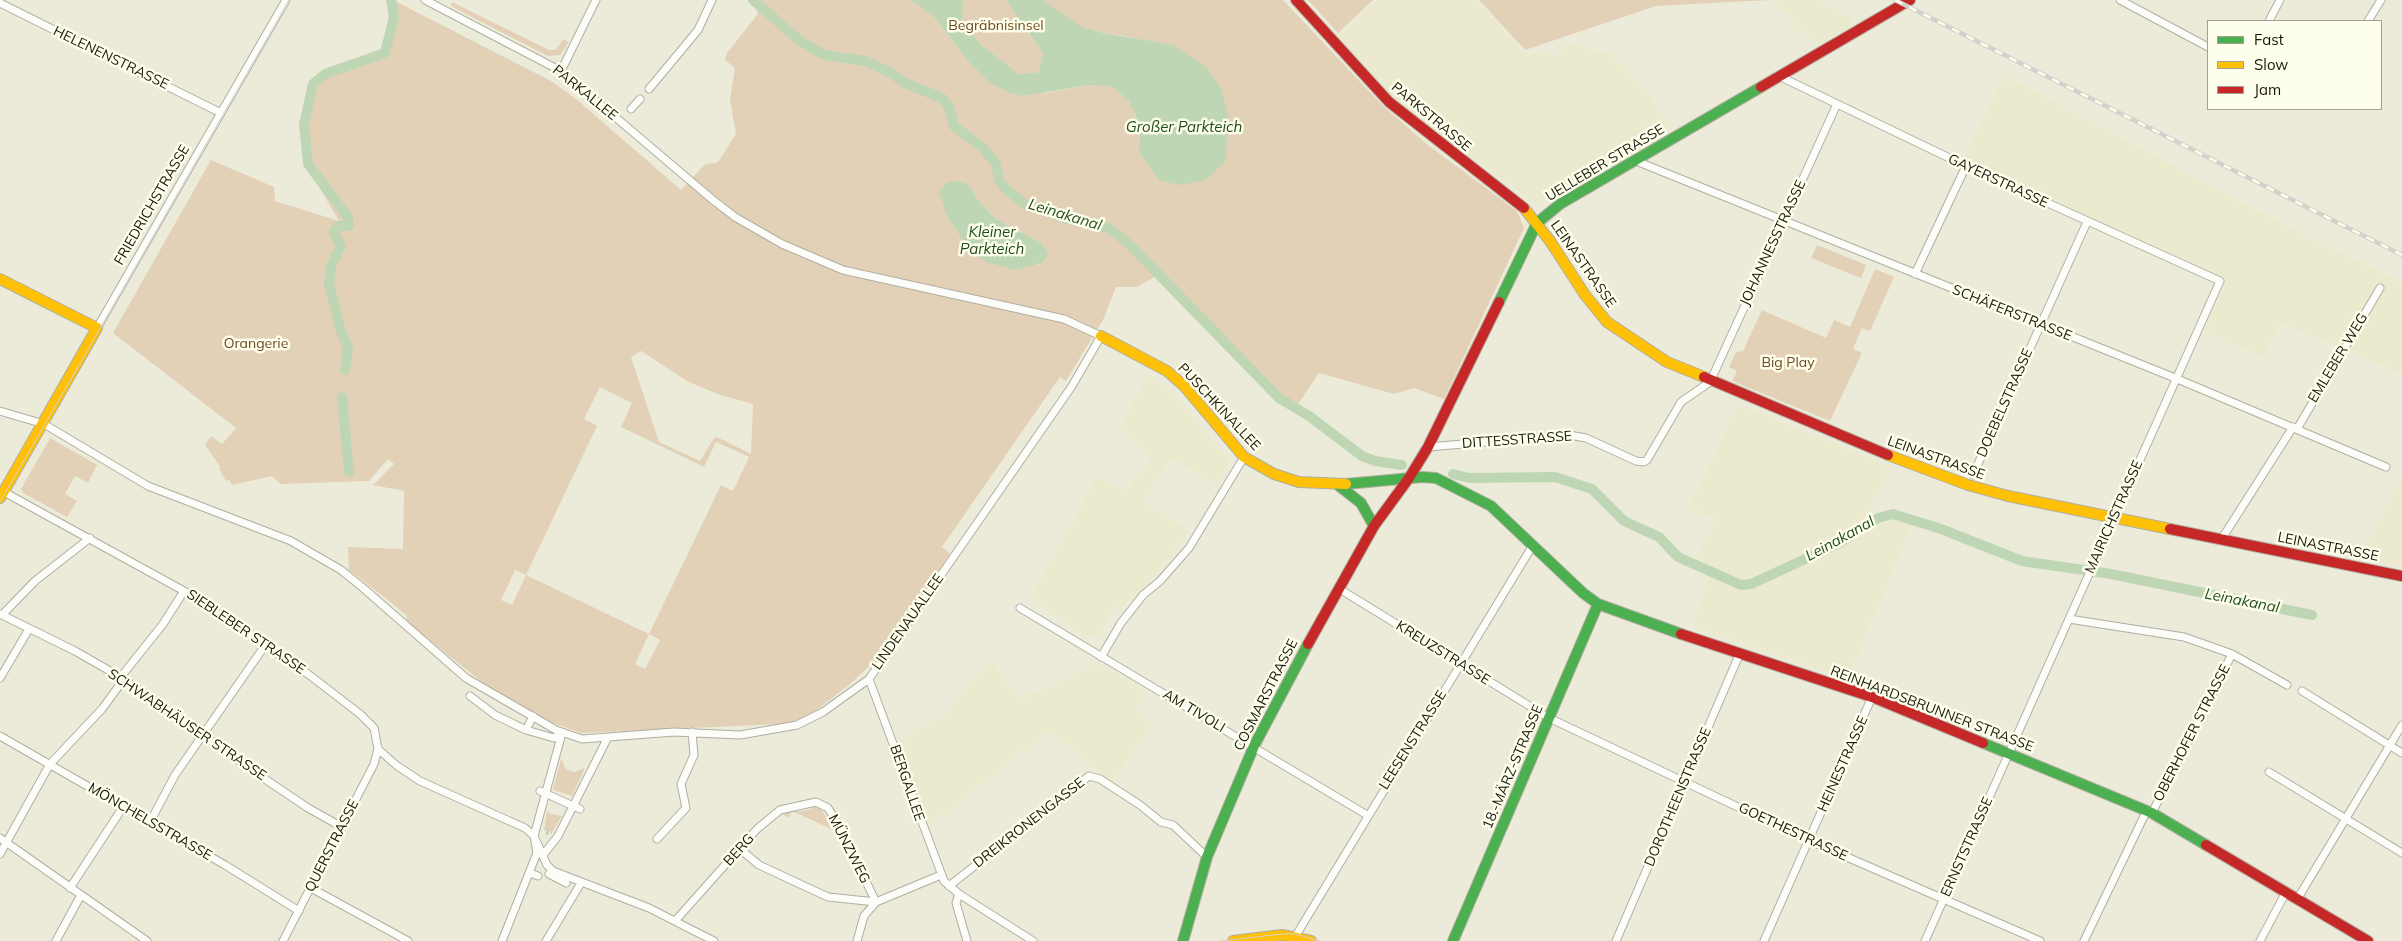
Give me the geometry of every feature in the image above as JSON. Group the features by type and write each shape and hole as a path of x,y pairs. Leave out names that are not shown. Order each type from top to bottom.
{"street":[{"name":"FRIEDRICHSTRASSE","path":"2,495 286,0"},
{"name":"PARKALLEE","path":"425,0 560,71 705,194 735,217 774,240 841,270"},
{"path":"560,71 596,0"},
{"path":"649,89 689,43 698,30 712,0"},
{"name":"PARKSTRASSE","path":"1296,0 1389,102 1518,203 1537,223"},
{"name":"UELLEBER STRASSE","path":"1409,478 1428,448 1537,223 1560,204 1910,0"},
{"path":"2120,0 2207,46"},
{"path":"2270,20 2280,0"},
{"path":"2369,20 2381,0"},
{"name":"HELENENSTRASSE","path":"0,3 221,113"},
{"name":"GAYERSTRASSE","path":"1779,76 1966,166 2220,281"},
{"path":"631,109 640,99"},
{"name":"JOHANNESSTRASSE","path":"1710,382 1837,104"},
{"name":"SCHÄFERSTRASSE","path":"1638,159 1641,163 2175,378 2386,467"},
{"path":"1915,274 1966,166"},
{"name":"DOEBELSTRASSE","path":"1973,475 2087,222"},
{"name":"LEINASTRASSE","path":"1537,223 1585,295 1607,322 1667,362 1710,382 1953,481 2008,496 2400,576"},
{"name":"PUSCHKINALLEE","path":"841,270 1064,319 1102,336 1167,371 1184,386 1244,457 1263,469 1284,478 1338,485 1409,478"},
{"path":"0,279 97,328"},
{"name":"MAIRICHSTRASSE","path":"2008,753 2220,281"},
{"name":"EMLEBER WEG","path":"2221,540 2295,428 2380,288"},
{"name":"LINDENAUALLEE","path":"562,733 582,739 607,739 665,732 740,735 797,726 823,712 869,679 1072,386 1102,336"},
{"name":"DITTESSTRASSE","path":"1428,448 1569,435 1586,438 1636,461 1644,462 1681,402 1710,382"},
{"path":"0,411 42,423 148,486 291,541 341,570 466,678 562,733"},
{"path":"1102,656 1121,623 1143,595 1160,581 1190,548 1244,457"},
{"name":"COSMARSTRASSE","path":"1183,941 1207,857 1254,746 1338,588 1374,526 1409,478"},
{"name":"REINHARDSBRUNNER STRASSE","path":"1409,478 1436,478 1491,506 1583,593 1598,604 1872,697 2150,811 2368,941"},
{"path":"1338,485 1361,503 1374,526"},
{"name":"SIEBLEBER STRASSE","path":"2,495 90,538 184,591 266,644 360,714 374,728 378,749"},
{"path":"1,614 35,581 90,538"},
{"name":"LEESENSTRASSE","path":"1294,937 1533,545"},
{"name":"KREUZSTRASSE","path":"1338,588 1549,718"},
{"path":"0,854 3,840 26,808 50,764 102,709 184,591"},
{"name":"18.-MÄRZ-STRASSE","path":"1453,941 1598,604"},
{"name":"AM TIVOLI","path":"1020,608 1367,815"},
{"name":"SCHWABHÄUSER STRASSE","path":"1,614 122,678 308,808 342,827"},
{"path":"2069,619 2184,636 2232,654 2287,685"},
{"path":"0,678 29,629"},
{"path":"150,822 175,775 204,736 266,644"},
{"name":"DOROTHEENSTRASSE","path":"1616,941 1740,653"},
{"name":"OBERHOFER STRASSE","path":"2084,941 2232,654"},
{"name":"BERGALLEE","path":"869,679 940,875 959,894 1033,941"},
{"path":"2302,691 2402,753"},
{"path":"470,696 495,714 526,730 554,738 562,733"},
{"name":"HEINESTRASSE","path":"1764,941 1872,697"},
{"path":"526,730 533,716"},
{"name":"GOETHESTRASSE","path":"1549,718 1810,840 2040,941"},
{"path":"2298,898 2402,726"},
{"path":"657,839 686,808 681,784 694,755 692,732"},
{"path":"562,733 543,792 533,832 547,865 558,879 581,882 623,897 714,941"},
{"name":"MÖNCHELSSTRASSE","path":"0,736 150,822 299,911"},
{"path":"503,941 530,873 572,806 607,739"},
{"path":"378,749 396,765 420,781 533,832"},
{"name":"QUERSTRASSE","path":"283,941 374,764 378,749"},
{"name":"ERNSTSTRASSE","path":"1925,941 2008,753"},
{"path":"2268,772 2402,853"},
{"name":"DREIKRONENGASSE","path":"949,886 1089,776 1100,779 1140,805 1161,822 1173,825 1207,857"},
{"path":"543,792 580,809"},
{"name":"BERG","path":"678,922 757,829 780,810 816,802"},
{"name":"MÜNZWEG","path":"816,802 828,808 838,824 876,902"},
{"path":"70,888 123,807"},
{"path":"3,840 147,941"},
{"path":"740,849 759,865 828,897 876,902"},
{"path":"542,853 552,861"},
{"path":"530,873 538,876"},
{"path":"549,874 566,883"},
{"path":"857,941 864,916 876,902 940,875"},
{"path":"546,941 581,882"},
{"path":"311,888 408,941"},
{"path":"2260,941 2286,892"},
{"path":"959,894 956,903 967,941"},
{"path":"56,941 81,895"},
{"path":"1233,941 1267,936 1294,937 1311,941"}],"shaded area":[{"path":"1377,0 1476,0 1524,53 1558,55 1564,42 1608,54 1621,62 1648,92 1671,130 1571,192 1535,204 1396,101 1337,37"},
{"path":"1771,0 1816,0 1849,16 1853,25 1820,44 1807,37 1807,33 1788,27 1793,17 1779,9 1780,4"},
{"path":"2004,75 2302,234 2402,283 2402,374 2281,323 2262,357 2204,331 2228,280 1964,158"},
{"path":"1149,374 1179,399 1231,462 1217,485 1171,458 1143,502 1189,530 1173,554 1121,609 1116,606 1095,639 1088,635 1087,637 1030,599 1097,476 1126,492 1151,458 1118,428"},
{"path":"1738,404 1891,467 1863,521 1866,523 1875,518 1896,513 1915,519 1848,679 1692,627 1711,570 1694,562 1716,519 1688,507"},
{"path":"2402,475 2402,567 2360,559"},
{"path":"992,662 1020,699 1066,680 1097,662 1147,692 1136,711 1152,725 1112,783 1075,750 1048,731 929,827 899,740 941,717 986,666"}],"green space":[{"name":"Orangerie","path":"393,0 551,81 575,98 681,190 704,165 718,162 736,134 730,99 735,68 725,60 727,53 757,15 758,8 750,0 907,0 914,2 936,19 968,61 1045,93 1089,85 1113,87 1129,102 1140,124 1139,152 1159,180 1131,37 1103,33 1083,27 1051,7 1045,0 1283,0 1383,106 1428,145 1517,211 1524,228 1444,399 1414,388 1394,394 1319,373 1296,407 1261,376 1163,272 1137,287 1116,287 1103,320 1066,381 1060,377 942,547 950,554 877,659 850,684 814,712 797,720 781,724 581,733 551,722 487,686 407,622 407,616 349,570 348,547 403,549 404,491 373,485 394,464 388,459 369,481 281,484 272,476 232,485 229,480 226,481 219,469 221,468 205,445 211,436 222,444 236,428 113,333 211,160 274,187 275,201 339,221 306,165 302,126 312,84 325,72 381,52","holes":["957,181 973,190 977,199 996,219 1040,242 1038,266","641,351 687,381 717,394 753,404 751,454 717,437 714,438 700,461 659,442 631,357","600,387 632,403 621,427 704,467 716,442 749,457 733,491 721,485 649,634 526,575 597,426 584,419","515,570 526,575 512,605 501,600","649,634 660,640 645,669 635,664"]},
{"name":"Begräbnisinsel","path":"965,0 1006,0 1043,53 1039,72 1019,74 983,46 962,24"},
{"path":"1308,0 1373,0 1338,33"},
{"path":"1479,0 1770,0 1656,6 1525,50"},
{"path":"452,2 549,50 556,50 563,39 569,42 560,55 548,56 460,11 450,5"},
{"path":"1817,245 1866,265 1861,278 1811,258"},
{"name":"Big Play","path":"1875,269 1894,277 1870,331 1862,328 1853,349 1862,353 1830,421 1732,381 1737,371 1729,367 1736,352 1743,351 1762,310 1826,338 1834,320 1850,327"},
{"path":"50,438 97,465 88,483 75,476 65,494 77,501 67,517 23,493 21,489"},
{"path":"561,759 566,769 574,772 585,768 572,796 553,790"},
{"path":"818,805 827,818 829,816 840,833 792,811 789,818 782,814 791,809 796,808 798,812 812,809 812,806"},
{"path":"547,811 551,814 562,816 551,834 548,830 544,831"}],"water":[{"name":"Großer Parkteich","path":"907,0 965,0 962,24 983,46 1019,74 1039,72 1043,53 1006,0 1045,0 1052,7 1083,27 1103,33 1174,45 1207,68 1222,90 1229,123 1225,162 1204,181 1178,185 1159,180 1139,152 1140,124 1129,102 1113,87 1089,85 1022,96 1008,92 989,82 968,61 936,19 914,2"},
{"name":"Kleiner Parkteich","path":"957,181 967,184 973,190 977,199 996,219 1040,242 1049,253 1043,262 1015,270 986,262 972,253 947,216 939,192 947,182"}],"waterway":[{"name":"Leinakanal","path":"345,370 348,348 341,331 329,284 331,266 341,246 334,232 338,226 349,226 348,217 308,164 304,124 313,84 325,74 385,53 394,17 391,0"},
{"name":"Leinakanal","path":"753,0 800,41 824,55 866,61 889,72 905,83 942,98 949,107 954,126 983,148 996,164 999,180 1007,190 1026,205 1067,219 1109,228 1131,246 1279,398 1309,416 1362,456 1375,461 1402,465"},
{"name":"Leinakanal","path":"342,397 349,472"},
{"name":"Leinakanal","path":"1453,474 1469,478 1555,477 1592,489 1624,521 1659,537 1678,557 1741,585 1751,584 1814,555 1839,543 1878,518 1893,514 1941,529 2022,561 2111,574 2312,615"},
{"path":"547,834 548,830"}],"tram line":[{"path":"0,502 289,0"},
{"path":"1221,941 1282,934 1295,934 1320,941"}],"railway":[{"path":"1895,0 2402,255"}],"traffic: fast":[{"path":"1499,302 1537,223 1560,204 1761,87"},
{"path":"1346,484 1422,477 1436,478 1491,506 1583,593 1598,604 1681,634"},
{"path":"1338,485 1361,503 1374,526"},
{"path":"1453,941 1598,604"},
{"path":"1183,941 1207,857 1254,746 1308,644"},
{"path":"1983,743 2152,813 2206,845"}],"traffic: slow":[{"path":"1524,208 1550,241 1585,295 1607,322 1667,362 1704,377"},
{"path":"0,279 97,328 0,498"},
{"path":"1101,336 1167,371 1184,386 1244,457 1274,474 1299,482 1346,484"},
{"path":"1888,455 1968,485 2008,496 2170,529"},
{"path":"1233,941 1282,935 1311,941"}],"traffic: jam":[{"path":"1296,0 1389,102 1524,208"},
{"path":"1761,87 1910,0"},
{"path":"1308,644 1374,526 1409,478 1428,447 1499,302"},
{"path":"1704,377 1888,455"},
{"path":"2170,529 2402,576"},
{"path":"1681,634 1872,697 1983,743"},
{"path":"2206,845 2368,941"}]}
